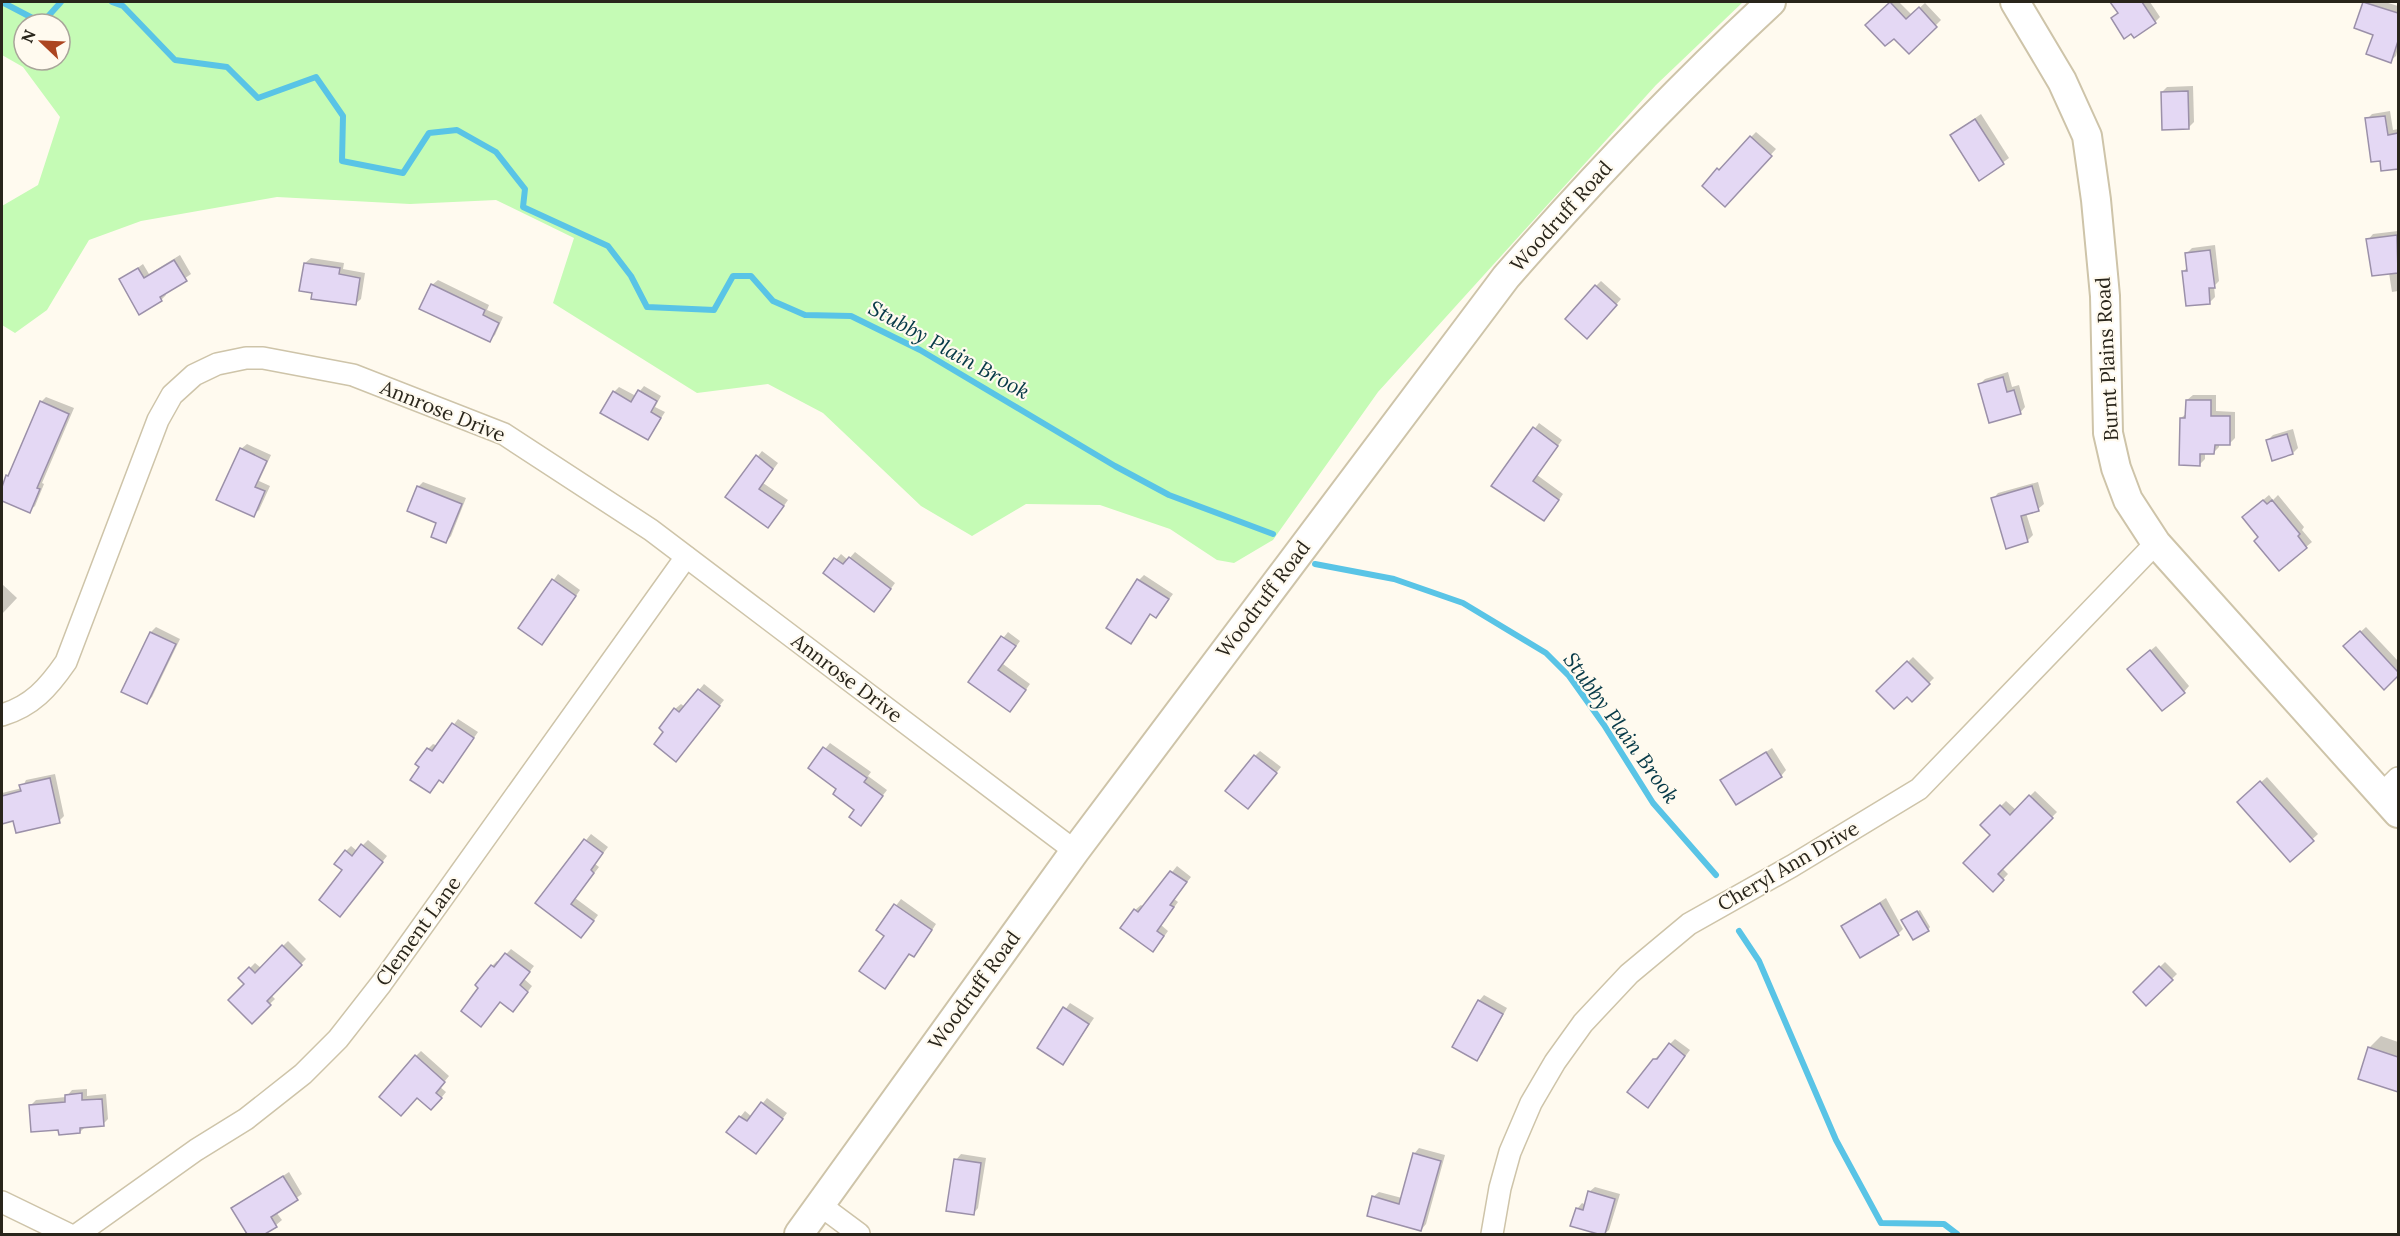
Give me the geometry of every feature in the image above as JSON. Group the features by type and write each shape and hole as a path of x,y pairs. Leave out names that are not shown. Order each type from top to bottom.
{"street":[{"name":"Woodruff Road","path":"799,1234 1075,851 1506,277 1584,188 1733,37 1771,2"},
{"name":"Burnt Plains Road","path":"2015,2 2062,81 2087,136 2096,200 2104,296 2108,434 2116,468 2128,500 2157,543 2393,795"},
{"name":"Annrose Drive","path":"2,715 20,709 37,698 52,683 66,662 158,420 172,395 200,372 231,361 263,358 353,375 504,434 651,530 1075,851"},
{"name":"Cheryl Ann Drive","path":"1492,1234 1500,1188 1510,1152 1531,1103 1555,1062 1583,1023 1629,974 1689,924 1792,866 1919,789 2157,543"},
{"name":"Clement Lane","path":"78,1234 196,1150 246,1119 303,1074 338,1039 381,984 686,556"},
{"path":"2,1202 68,1234"},
{"path":"820,1205 860,1234"}],"green space":[{"path":"2,2 1743,2 1656,85 1378,392 1273,540 1234,563 1217,560 1170,529 1100,505 1026,504 972,536 921,506 823,413 768,384 697,393 553,303 574,238 496,200 410,204 277,197 141,221 89,240 47,310 15,333 2,325 2,206 38,185 60,117 27,72 72,72 72,12 12,12 12,61 2,55"}],"building":[{"path":"1890,2 1906,19 1919,7 1937,27 1909,54 1894,39 1885,46 1865,25"},
{"path":"2110,2 2142,2 2156,23 2134,38 2131,34 2124,39 2111,18 2118,13"},
{"path":"2363,2 2398,13 2398,41 2391,63 2366,54 2373,35 2354,28"},
{"path":"2188,91 2189,129 2162,130 2161,92"},
{"path":"2385,116 2388,135 2398,133 2398,169 2381,171 2380,161 2371,162 2365,118"},
{"path":"1975,119 2004,164 1979,181 1950,135"},
{"path":"1750,136 1772,156 1725,207 1702,186"},
{"path":"2397,235 2398,273 2372,276 2366,239"},
{"path":"2210,250 2215,288 2209,288 2210,304 2186,306 2182,271 2187,271 2185,253"},
{"path":"174,260 187,281 160,297 162,301 139,315 119,279 138,268 144,278"},
{"path":"304,263 340,268 339,274 360,278 356,305 311,299 312,293 299,291"},
{"path":"431,284 485,310 483,315 499,323 490,342 419,309"},
{"path":"1595,285 1617,305 1587,339 1565,319"},
{"path":"2003,377 2007,392 2014,390 2021,414 1989,423 1978,384"},
{"path":"638,390 657,401 651,412 661,418 648,440 600,413 613,391 631,402"},
{"path":"2186,400 2211,400 2211,416 2230,416 2230,445 2215,445 2214,454 2200,454 2200,466 2179,465 2180,418 2185,418"},
{"path":"40,401 69,414 37,488 40,489 30,513 2,501 2,487"},
{"path":"1533,427 1558,446 1533,481 1559,500 1544,521 1491,486"},
{"path":"2287,434 2293,454 2272,461 2266,440"},
{"path":"240,448 267,461 255,487 265,491 254,517 216,500"},
{"path":"756,455 773,469 759,489 784,506 768,528 725,497"},
{"path":"417,486 462,504 446,543 431,537 436,523 407,511"},
{"path":"2032,486 2039,511 2021,516 2028,542 2006,549 1991,498"},
{"path":"2263,500 2267,504 2272,500 2300,534 2298,536 2307,548 2279,571 2254,541 2258,537 2242,517"},
{"path":"849,557 891,589 874,612 823,573 834,558 843,564"},
{"path":"552,579 576,596 542,645 518,628"},
{"path":"1137,579 1169,599 1156,618 1150,614 1131,644 1106,628"},
{"path":"2360,631 2398,672 2398,676 2384,690 2343,646"},
{"path":"150,632 176,644 147,704 121,692"},
{"path":"1001,636 1016,646 998,670 1026,690 1010,712 968,682"},
{"path":"2150,650 2185,693 2162,711 2127,669"},
{"path":"1907,661 1930,684 1912,702 1907,697 1894,709 1876,691"},
{"path":"698,689 720,706 676,762 654,744 663,732 659,728 674,708 679,712"},
{"path":"452,723 474,738 443,783 439,780 430,793 410,780 419,767 415,764 427,748 432,751"},
{"path":"823,747 867,778 864,782 883,796 861,826 849,817 854,810 833,794 836,789 808,768"},
{"path":"1766,752 1782,777 1736,805 1720,780"},
{"path":"1254,755 1277,773 1248,809 1225,791"},
{"path":"50,778 60,823 16,833 13,821 2,824 2,796 21,791 19,785"},
{"path":"2260,781 2314,841 2290,862 2237,802"},
{"path":"2029,795 2053,818 1998,874 2004,880 1993,892 1963,863 1990,835 1980,825 2000,805 2010,815"},
{"path":"584,839 603,853 591,870 594,873 571,904 594,921 581,938 535,903"},
{"path":"361,844 383,862 340,917 319,900 342,870 334,864 345,850 352,856"},
{"path":"1170,871 1187,882 1170,905 1174,907 1157,931 1164,936 1153,952 1120,928 1134,909 1138,912"},
{"path":"1880,903 1899,935 1860,958 1841,926"},
{"path":"894,904 932,930 914,957 909,954 885,989 859,971 884,936 876,930"},
{"path":"1917,911 1929,931 1913,940 1901,920"},
{"path":"282,945 302,965 267,1001 271,1005 252,1024 228,1000 244,984 238,978 249,967 255,973"},
{"path":"505,953 530,972 520,985 528,992 513,1012 500,1002 481,1027 461,1011 478,988 475,985 491,965 494,967"},
{"path":"2159,966 2173,980 2146,1006 2133,992"},
{"path":"1478,1000 1503,1014 1477,1061 1452,1047"},
{"path":"1063,1007 1089,1024 1063,1065 1037,1048"},
{"path":"1669,1043 1685,1056 1648,1108 1627,1092"},
{"path":"2368,1047 2398,1057 2398,1092 2358,1079"},
{"path":"415,1055 445,1082 436,1093 442,1098 431,1110 417,1098 401,1116 379,1097"},
{"path":"82,1093 82,1100 102,1099 104,1126 80,1128 80,1133 59,1135 58,1130 31,1132 29,1105 65,1102 65,1095"},
{"path":"761,1102 783,1119 756,1154 726,1132 739,1116 747,1121"},
{"path":"1413,1153 1441,1161 1421,1231 1367,1216 1372,1196 1399,1204"},
{"path":"954,1159 981,1163 974,1215 946,1211"},
{"path":"283,1176 298,1200 271,1217 277,1227 265,1234 247,1234 231,1208"},
{"path":"1588,1191 1615,1199 1605,1234 1570,1226 1576,1208 1583,1210"}],"waterway":[{"name":"Stubby Plain Brook","path":"2,2 42,23 61,2"},
{"name":"Stubby Plain Brook","path":"112,2 123,6 175,60 227,67 258,98 316,77 343,116 342,161 403,173 429,133 457,130 496,152 525,189 523,207 608,246 631,276 647,307 714,310 733,276 751,276 773,301 805,315 851,316 920,350 1115,466 1169,495 1273,534"},
{"name":"Stubby Plain Brook","path":"1315,564 1394,579 1463,603 1546,653 1569,676 1604,725 1653,803 1716,875"},
{"name":"Stubby Plain Brook","path":"1739,931 1759,961 1836,1140 1881,1223 1944,1224 1957,1234"}]}
